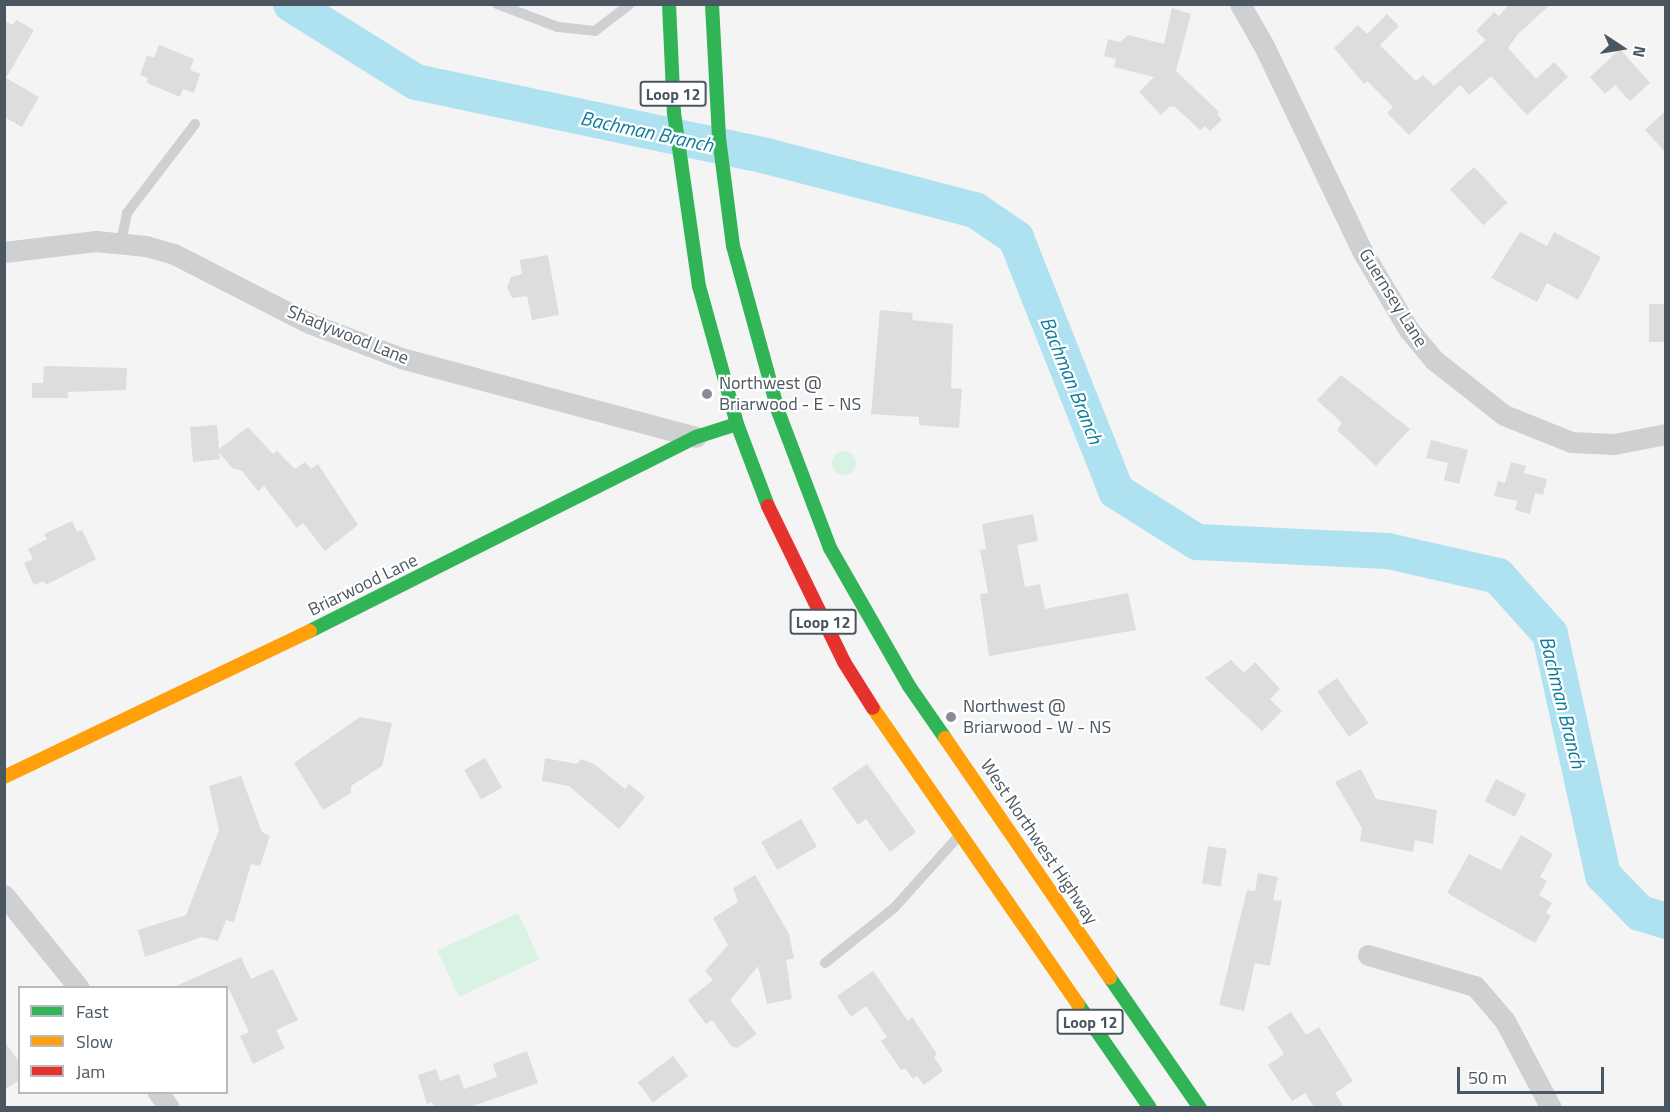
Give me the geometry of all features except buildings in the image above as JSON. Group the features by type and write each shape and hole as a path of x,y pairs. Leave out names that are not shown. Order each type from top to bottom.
{"main road":[{"name":"Loop 12","path":"669,4 682,182 699,285 779,533 844,662 960,835 1034,933 1150,1107"},
{"name":"West Northwest Highway","path":"712,4 719,138 733,246 773,413 810,501 865,612 909,686 1061,915 1200,1107"},
{"name":"Briarwood Lane","path":"4,777 246,663 696,437 742,423"}],"street":[{"name":"Guernsey Lane","path":"1240,4 1264,46 1362,251 1409,330 1434,360 1504,415 1571,442 1614,444 1665,434"},
{"name":"Shadywood Lane","path":"4,252 121,242 174,254 309,323 401,358 696,437"},
{"path":"4,895 78,986"},
{"path":"1368,955 1475,986 1505,1021 1551,1107"},
{"path":"159,1094 169,1107"}],"lane":[{"path":"497,4 558,27 595,31 630,4"},
{"path":"121,242 127,213 195,124"},
{"path":"825,963 894,908 960,835"}],"green space":[{"path":"844,451 852,455 856,463 852,471 844,475 836,471 832,463 836,455"},
{"path":"518,913 540,959 459,997 437,951"}],"waterway":[{"name":"Bachman Branch","path":"291,4 416,82 766,156 975,210 1016,238 1116,491 1197,542 1388,551 1498,576 1550,634 1603,875 1640,913 1666,921"}],"traffic: fast":[{"path":"669,4 674,113 699,286 737,424 768,506"},
{"path":"712,4 719,138 733,246 778,411 830,548 909,686 945,738"},
{"path":"310,631 696,437 737,424"},
{"path":"1110,978 1200,1108"},
{"path":"1078,1004 1150,1108"}],"traffic: slow":[{"path":"4,777 310,631"},
{"path":"873,708 1078,1004"},
{"path":"945,738 1110,978"}],"traffic: jam":[{"path":"768,506 844,662 873,708"}],"place":[{"name":"Northwest @ Briarwood - E - NS","path":"707,394"},
{"name":"Northwest @ Briarwood - W - NS","path":"951,717"}]}
